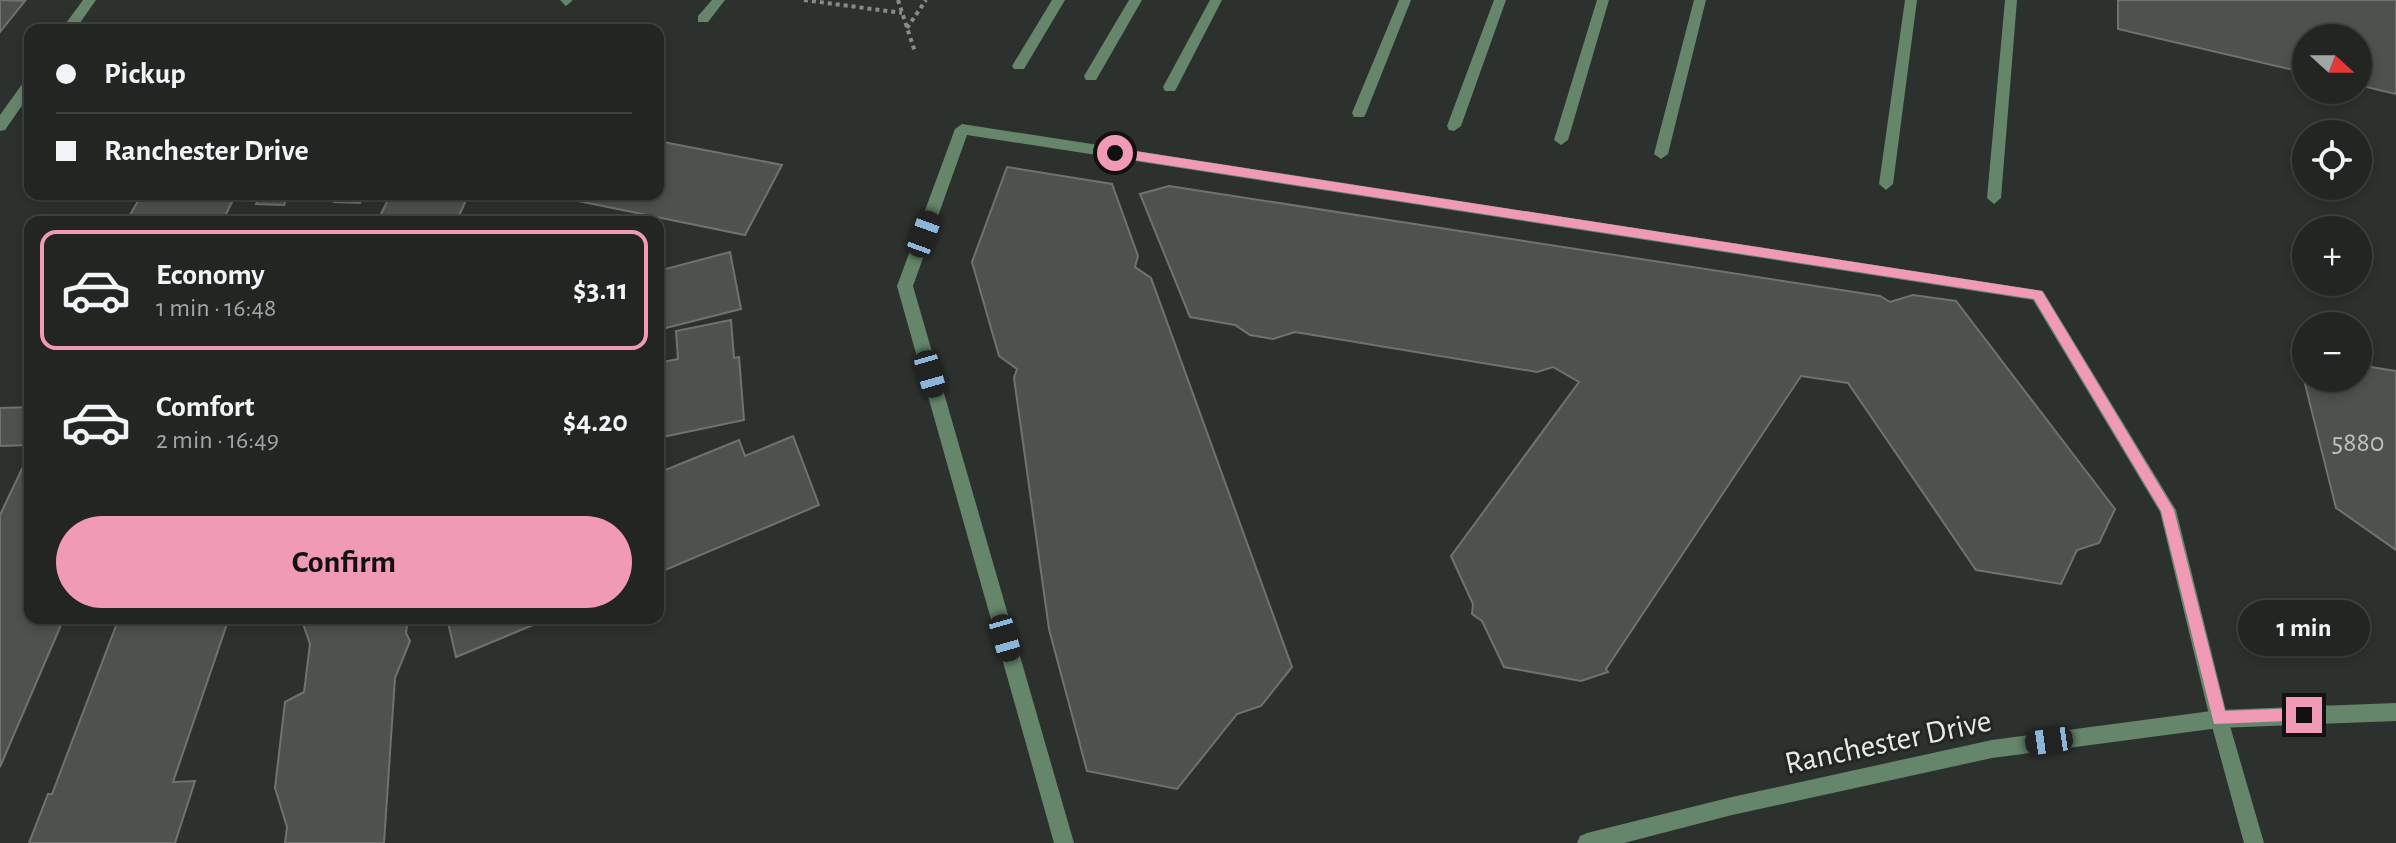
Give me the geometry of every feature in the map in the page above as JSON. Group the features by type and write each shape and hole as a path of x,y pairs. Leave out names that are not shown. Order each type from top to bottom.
{"street":[{"path":"72,24 90,0"},
{"path":"703,19 719,0"},
{"path":"1019,66 1059,0"},
{"path":"1091,76 1136,0"},
{"path":"1170,87 1216,0"},
{"path":"1359,113 1405,0"},
{"path":"1454,126 1500,0"},
{"path":"1561,140 1603,0"},
{"path":"1661,154 1700,0"},
{"path":"1886,184 1911,0"},
{"path":"1994,198 2011,0"},
{"path":"0,126 24,92"},
{"path":"1064,843 905,286 962,129 2038,295 2168,510 2219,719 2254,843"},
{"name":"Ranchester Drive","path":"1587,843 1732,806 1992,749 2219,719 2396,712"}],"path":[{"path":"804,0 902,13"},
{"path":"898,0 915,52"},
{"path":"907,28 926,0"}],"building":[{"path":"0,0 25,1 0,32"},
{"path":"2118,0 2396,0 2396,94 2372,88 2372,24 2292,24 2292,70 2118,29"},
{"path":"664,142 782,165 745,235 664,218 664,216 573,200 664,200"},
{"path":"1007,167 1112,184 1138,256 1135,267 1151,278 1292,667 1261,706 1237,714 1177,789 1087,771 1049,629 1014,378 1017,369 999,356 972,262"},
{"path":"1169,186 1880,296 1890,302 1913,295 1956,301 2115,509 2099,543 2077,550 2061,584 1976,570 1848,383 1801,376 1606,669 1608,672 1581,681 1504,667 1482,621 1472,614 1473,604 1451,556 1579,382 1553,367 1537,372 1295,332 1273,339 1250,335 1235,325 1190,317 1140,194"},
{"path":"139,200 233,200 225,216 129,216"},
{"path":"258,200 286,200 284,205 256,204"},
{"path":"335,200 361,200 360,203"},
{"path":"388,200 466,200 459,216 380,216"},
{"path":"730,252 741,309 664,328 664,269"},
{"path":"731,320 734,358 739,357 744,420 664,437 664,362 678,359 676,331"},
{"path":"2372,367 2396,371 2396,550 2336,508 2307,392 2372,392"},
{"path":"24,407 24,445 0,446 0,408"},
{"path":"793,436 819,505 664,570 664,471 739,440 745,456"},
{"path":"24,465 24,624 61,624 0,767 0,515"},
{"path":"117,624 227,624 173,782 195,781 175,843 29,843 48,794 52,794"},
{"path":"303,624 407,624 406,633 410,641 395,678 384,843 285,843 287,827 275,788 285,702 304,692 310,644"},
{"path":"448,624 536,624 456,657"}],"route":[{"path":"1115,153 2038,295 2168,510 2219,719 2304,715"}]}
